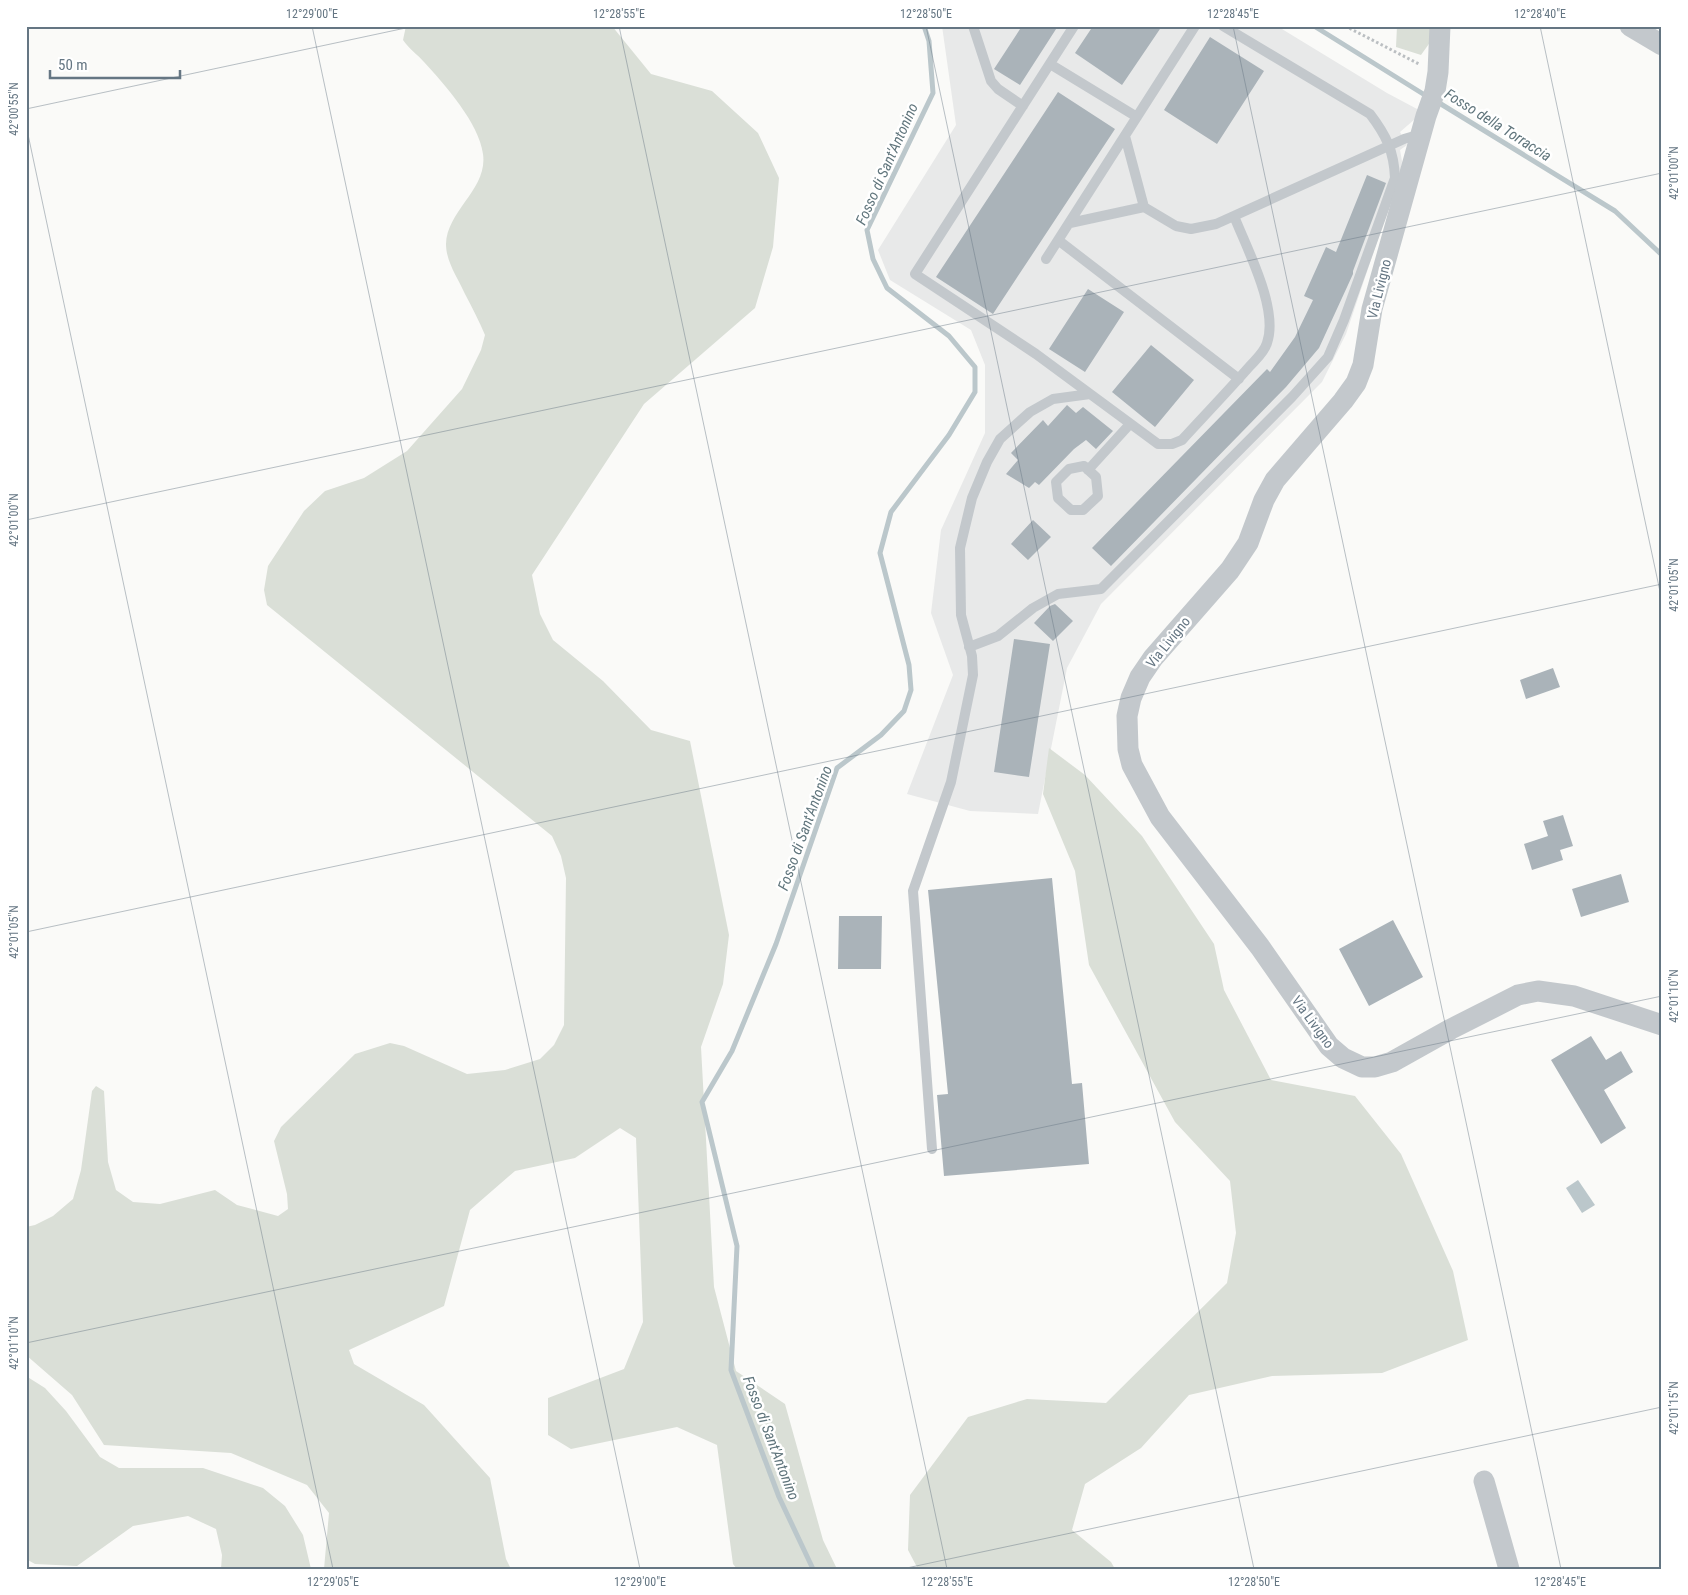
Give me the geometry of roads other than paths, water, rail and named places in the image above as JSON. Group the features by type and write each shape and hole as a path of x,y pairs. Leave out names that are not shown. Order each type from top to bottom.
{"street":[{"name":"Via Livigno","path":"1440,26 1436,82 1372,308 1364,365 1356,383 1343,401 1268,490 1248,543 1230,570 1153,658 1140,677 1130,698 1127,716 1128,749 1132,764 1160,817 1260,948 1329,1046 1349,1062 1368,1068 1392,1062 1451,1028 1518,995 1538,991 1574,996 1662,1025"},
{"path":"1630,26 1662,45"},
{"path":"1484,1481 1509,1569"}],"lane":[{"path":"972,26 991,80 998,89 1023,106"},
{"path":"1074,26 915,274 1036,354 1158,444 1172,444 1182,440 1264,350 1268,343 1269,316 1263,287 1234,216"},
{"path":"1046,259 1195,26"},
{"path":"969,647 998,636 1033,608 1058,594 1101,589 1292,397 1328,357 1344,320 1395,178 1394,161 1390,145 1370,114 1224,26"},
{"path":"1050,64 1137,117"},
{"path":"1070,222 1144,207 1176,226 1191,229 1216,224 1404,139 1423,125"},
{"path":"1125,136 1144,207"},
{"path":"1058,240 1238,379"},
{"path":"932,1149 913,891 951,782 973,675 969,647 961,615 960,548 972,498 987,462 1000,439 1030,412 1053,400 1090,394"},
{"path":"1088,470 1130,424"},
{"path":"1084,466 1088,470 1096,477 1098,496 1083,510 1071,510 1058,498 1056,482 1069,469 1084,466"}],"waterway":[{"name":"Fosso di Sant'Antonino","path":"813,1569 779,1497 731,1370 737,1246 702,1102 732,1051 776,944 837,768 881,735 904,711 911,690 909,665 880,553 891,512 949,435 975,392 975,367 949,336 887,288 873,259 867,230 933,93 929,41 924,26"},
{"name":"Fosso della Torraccia","path":"1314,26 1428,97"},
{"name":"Fosso della Torraccia","path":"1436,101 1615,211 1662,255"}]}
